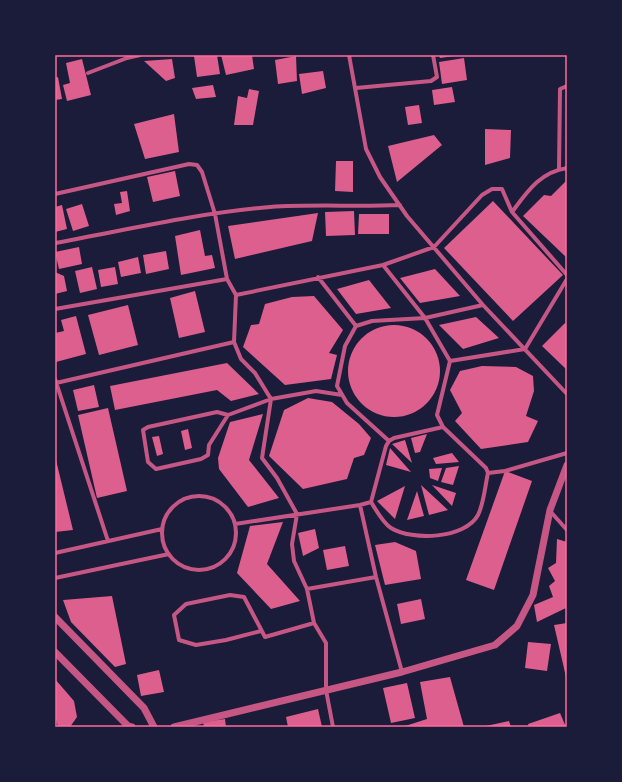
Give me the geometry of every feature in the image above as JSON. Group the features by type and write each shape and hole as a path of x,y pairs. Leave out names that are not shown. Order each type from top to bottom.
{"street":[{"path":"88,73 127,58 140,55"},
{"path":"349,55 366,149 380,177 400,205 483,305 567,394"},
{"path":"356,88 431,81 437,77 433,55"},
{"path":"559,169 560,89 567,86"},
{"path":"55,194 189,164 197,165 202,172 215,214 227,279 236,295 234,342 241,359 255,373 271,399 262,458 277,478 297,514 293,550 294,561 306,589 314,623 326,643 326,690 333,727"},
{"path":"512,212 531,187 542,176 559,169 567,168"},
{"path":"236,295 318,277 383,265 434,247 482,195 492,189 502,190 512,212 567,275"},
{"path":"55,243 215,214 270,207 400,205"},
{"path":"371,502 389,527 402,534 414,536 437,535 459,530 471,524 478,515 488,473 486,468 443,427 437,414 450,361 425,318 383,265"},
{"path":"318,277 356,326"},
{"path":"55,308 227,279"},
{"path":"450,361 525,349 567,279"},
{"path":"389,441 347,403 337,386 345,346 356,326 372,321 425,318 483,305"},
{"path":"108,541 56,381 234,342"},
{"path":"228,415 209,445 208,455 201,459 156,469 148,462 143,430 148,427 217,412 228,415 271,399 316,391 342,395"},
{"path":"371,502 386,446 389,441 394,438 443,427"},
{"path":"488,473 505,471 567,453"},
{"path":"174,727 402,672 495,646 517,626 533,595 550,510 567,465"},
{"path":"203,496 214,499 223,505 231,514 235,524 236,536 234,547 228,557 209,569 198,570 186,568 176,562 169,554 163,542 162,529 172,508 180,501 191,497 203,496"},
{"path":"235,524 360,505 371,502"},
{"path":"360,505 376,577 402,672"},
{"path":"550,510 567,530"},
{"path":"55,553 162,529"},
{"path":"55,578 169,554"},
{"path":"306,589 376,577"},
{"path":"261,630 226,640 196,645 179,640 174,615 186,604 230,595 244,597 261,630 264,637 314,623"},
{"path":"55,617 144,708 154,727"},
{"path":"55,652 128,726 132,727"}],"building":[{"path":"217,55 220,74 197,77 194,56"},
{"path":"221,55 252,55 254,69 226,75"},
{"path":"439,55 454,55 454,56 440,58"},
{"path":"296,56 297,81 278,84 275,60"},
{"path":"464,58 467,80 442,84 439,62"},
{"path":"82,59 91,95 67,101 63,85 70,83 66,63"},
{"path":"172,59 175,78 166,81 144,61"},
{"path":"323,71 326,88 302,94 299,74"},
{"path":"58,77 62,99 55,100 55,78"},
{"path":"213,85 216,97 196,99 192,88"},
{"path":"452,87 455,102 434,105 432,90"},
{"path":"249,89 259,91 253,125 234,125 238,96 247,98"},
{"path":"419,105 422,123 408,125 405,107"},
{"path":"174,114 179,152 145,159 134,124"},
{"path":"485,129 511,130 510,158 485,165"},
{"path":"434,135 442,145 397,182 388,146"},
{"path":"336,161 353,161 353,192 335,191"},
{"path":"175,171 180,196 153,202 147,177"},
{"path":"567,180 567,258 523,216 544,195 551,196"},
{"path":"127,191 130,211 116,215 114,204 122,203 120,192"},
{"path":"493,201 563,275 513,321 444,248"},
{"path":"82,204 89,226 73,231 66,209"},
{"path":"62,205 67,229 55,232 55,207"},
{"path":"354,211 355,235 326,236 325,212"},
{"path":"318,213 312,241 235,259 228,226"},
{"path":"359,214 389,214 389,234 358,234"},
{"path":"200,230 205,256 212,255 215,268 181,275 175,236"},
{"path":"79,247 82,264 59,269 55,252"},
{"path":"166,251 169,269 146,274 143,255"},
{"path":"138,257 141,273 121,277 118,262"},
{"path":"92,267 97,289 80,293 75,271"},
{"path":"115,267 118,284 101,287 98,270"},
{"path":"435,269 460,296 420,303 400,278"},
{"path":"55,272 64,276 67,291 55,294"},
{"path":"369,280 391,308 356,314 337,289"},
{"path":"195,291 205,332 179,338 170,298"},
{"path":"314,296 343,330 329,353 337,355 331,379 285,385 243,347 251,325 259,324 265,304 292,297"},
{"path":"128,305 138,345 99,355 88,315"},
{"path":"76,316 86,354 56,362 55,333 64,331 61,320"},
{"path":"476,317 499,338 463,349 439,325"},
{"path":"565,323 567,325 567,370 542,346"},
{"path":"394,325 412,329 426,339 436,353 440,371 436,389 426,403 412,413 394,417 376,413 362,403 352,389 348,371 352,353 362,339 376,329"},
{"path":"227,363 259,394 231,401 217,390 115,410 110,386"},
{"path":"482,366 516,367 533,376 534,391 526,416 538,421 528,442 481,449 455,421 462,413 450,390 460,371"},
{"path":"94,385 99,407 78,411 73,390"},
{"path":"308,398 332,402 359,424 371,438 364,455 354,458 347,479 303,489 269,456 284,410"},
{"path":"108,408 127,491 97,498 78,415"},
{"path":"263,414 249,460 279,498 248,507 219,469 218,458 230,422"},
{"path":"188,429 192,448 185,450 181,431"},
{"path":"427,434 420,452 415,453 411,438"},
{"path":"159,436 163,454 157,456 152,437"},
{"path":"405,440 412,463 392,444"},
{"path":"390,448 411,472 386,465"},
{"path":"452,453 459,462 436,464 433,458"},
{"path":"55,456 73,530 55,532"},
{"path":"459,466 453,485 441,482 446,468"},
{"path":"442,468 438,481 430,478 429,469"},
{"path":"505,471 532,481 494,590 466,580"},
{"path":"421,485 448,510 429,515"},
{"path":"432,485 456,493 452,506"},
{"path":"405,486 395,519 377,501"},
{"path":"417,491 424,516 407,520"},
{"path":"283,522 267,564 300,601 271,609 237,573 250,526"},
{"path":"315,529 319,548 303,556 298,533"},
{"path":"557,539 567,542 567,611 566,608 537,622 534,605 553,597 549,586 555,581 548,568 556,563"},
{"path":"395,542 416,551 421,579 385,585 375,545"},
{"path":"345,546 349,566 327,570 323,550"},
{"path":"112,596 126,664 115,667 71,622 63,600"},
{"path":"421,599 425,619 401,624 397,604"},
{"path":"567,623 567,677 566,677 554,625"},
{"path":"528,642 551,644 547,671 525,668"},
{"path":"159,670 164,692 141,696 137,675"},
{"path":"450,677 464,727 402,727 427,719 420,682"},
{"path":"55,679 74,701 77,717 70,727 58,727 55,715"},
{"path":"407,683 415,718 391,723 383,688"},
{"path":"318,709 322,727 288,727 286,717"},
{"path":"560,713 566,727 529,727 528,724"},
{"path":"225,719 226,727 204,727 203,722"},
{"path":"509,721 511,727 486,727 486,726"}]}
